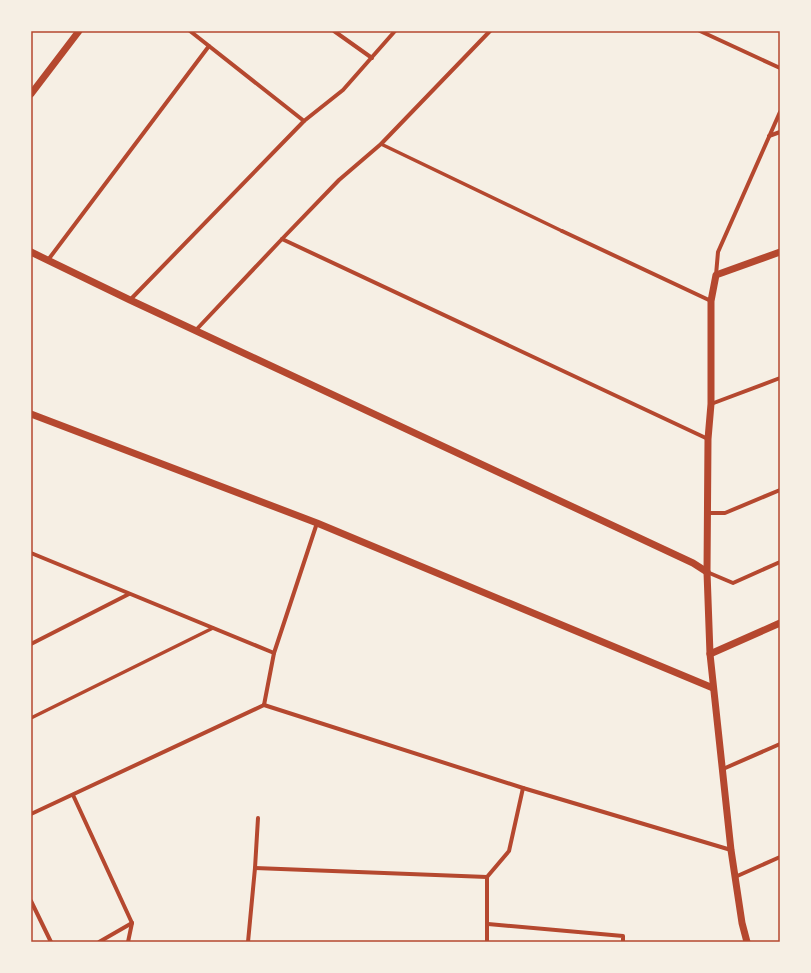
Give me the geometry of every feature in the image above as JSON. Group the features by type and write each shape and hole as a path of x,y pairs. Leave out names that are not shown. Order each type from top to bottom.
{"street":[{"path":"31,94 78,31"},
{"path":"190,31 304,121"},
{"path":"334,31 372,58"},
{"path":"130,300 304,121 343,90 395,31"},
{"path":"196,330 339,180 381,144 490,31"},
{"path":"700,31 780,68"},
{"path":"48,260 208,46"},
{"path":"747,942 742,923 731,850 710,654 707,572 708,439 711,404 711,301 716,275 718,252 780,112"},
{"path":"769,136 780,132"},
{"path":"381,144 711,301"},
{"path":"282,239 708,439"},
{"path":"31,252 733,583 780,562"},
{"path":"716,275 780,252"},
{"path":"711,404 780,378"},
{"path":"31,414 317,523 713,688"},
{"path":"708,513 725,513 780,490"},
{"path":"264,705 274,653 317,523"},
{"path":"31,553 274,653"},
{"path":"31,644 129,594"},
{"path":"710,654 780,623"},
{"path":"31,718 213,628"},
{"path":"31,814 264,705 523,788 731,850"},
{"path":"723,769 780,744"},
{"path":"487,942 487,878 509,851 523,788"},
{"path":"72,795 132,923 128,942"},
{"path":"248,942 258,818"},
{"path":"735,877 780,857"},
{"path":"255,868 487,878"},
{"path":"31,901 51,942"},
{"path":"98,942 132,923"},
{"path":"488,924 623,936 623,942"}]}
